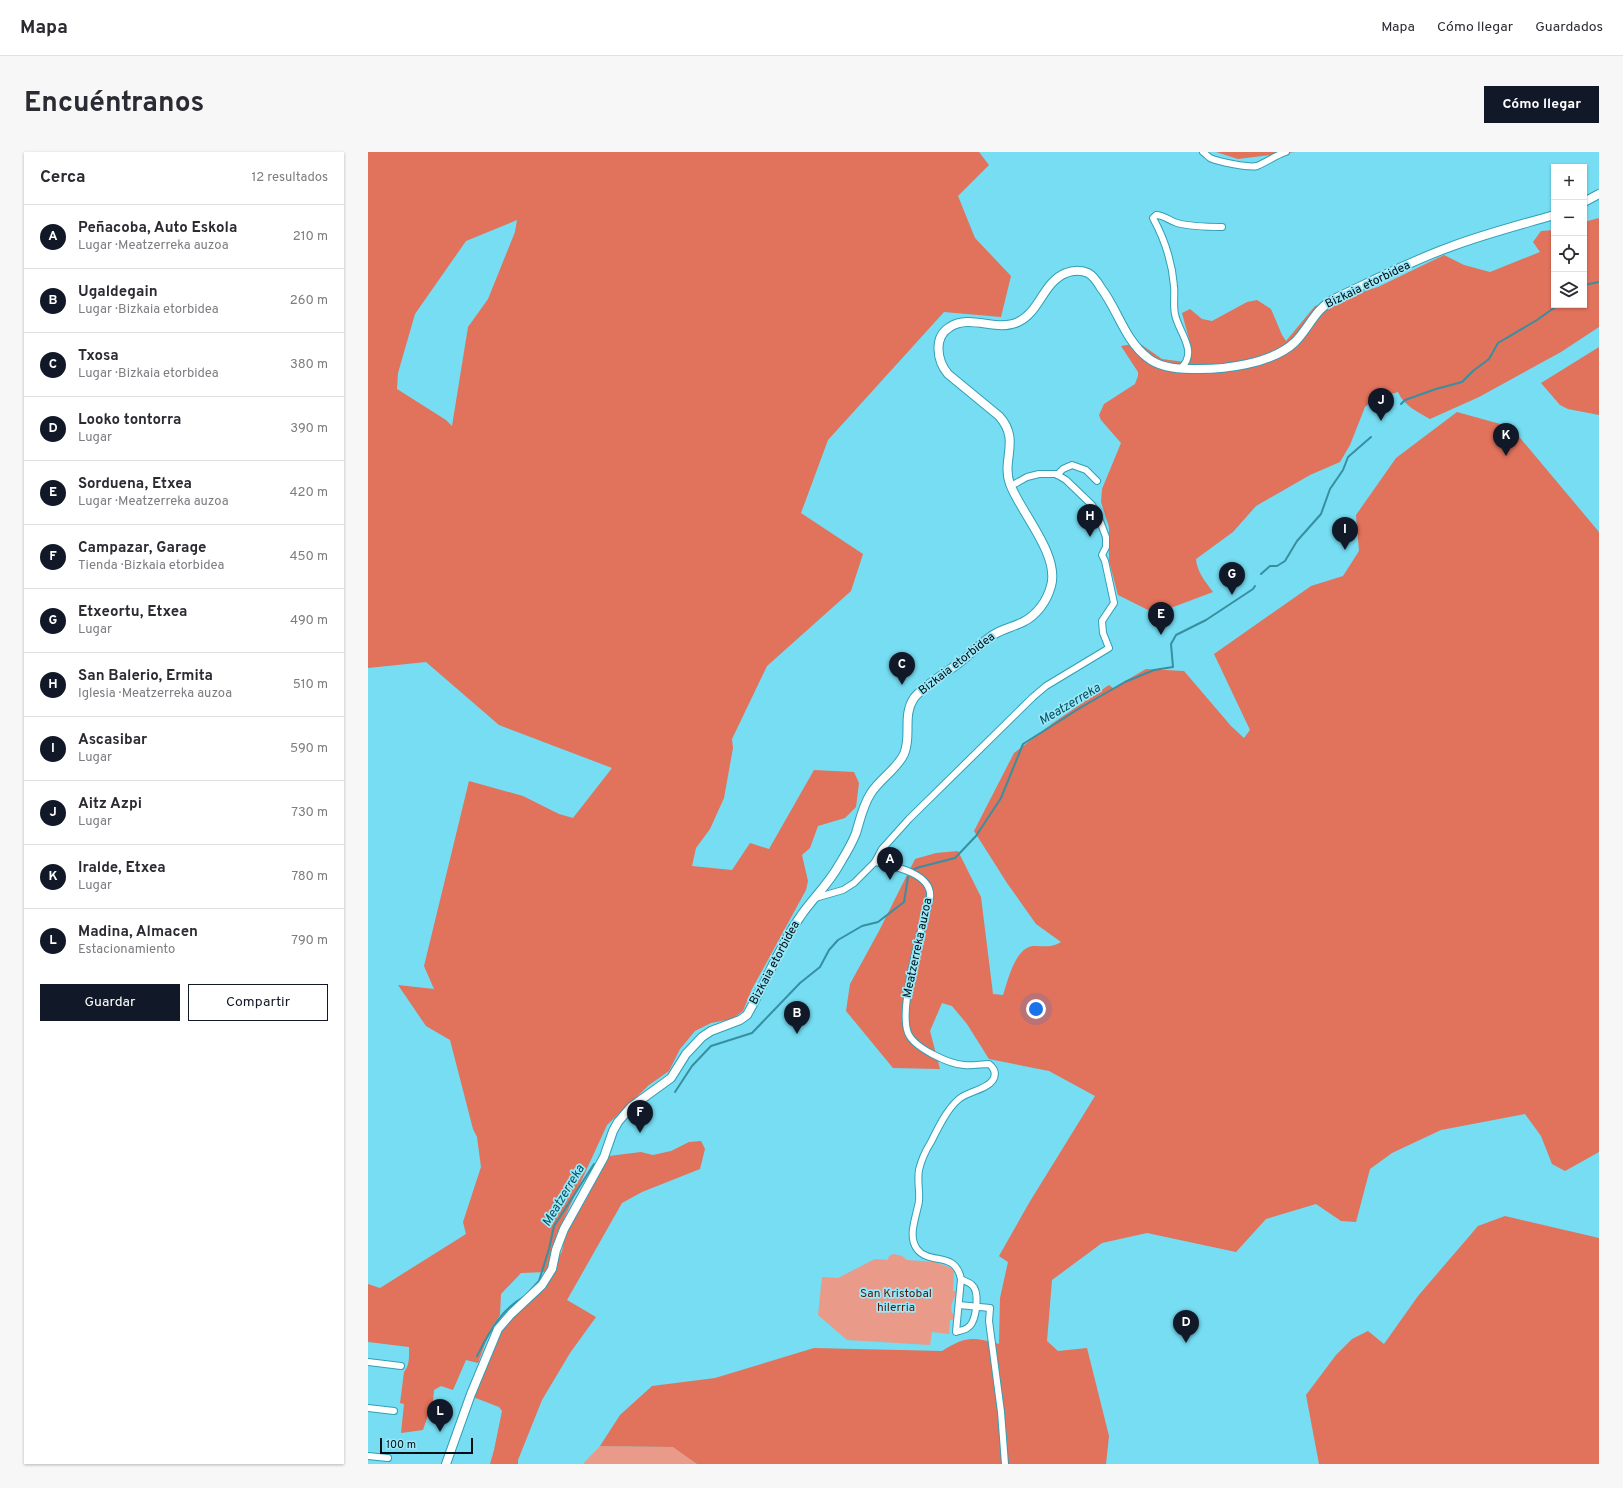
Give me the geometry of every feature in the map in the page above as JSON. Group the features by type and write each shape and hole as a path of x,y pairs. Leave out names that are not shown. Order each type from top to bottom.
{"street":[{"path":"1203,152 1210,158 1251,167 1259,165 1279,154 1286,152"},
{"path":"1587,200 1599,194"},
{"path":"1180,368 1187,358 1188,345 1175,315 1173,279 1168,251 1153,218 1156,215 1160,215 1180,224 1222,227"},
{"name":"Bizkaia etorbidea","path":"446,1464 471,1394 498,1329 542,1284 552,1268 556,1250 564,1229 604,1157 613,1131 618,1122 631,1107 671,1078 686,1054 702,1037 711,1031 740,1020 746,1015 792,930 801,916 829,882 850,846 864,805 871,793 903,756 906,746 907,715 914,699 920,692 961,662 995,634 1023,622 1032,616 1041,608 1052,585 1051,564 1034,526 1008,478 1009,430 1005,422 948,374 943,368 938,350 940,338 948,328 963,322 994,325 1008,325 1017,323 1028,315 1050,284 1058,277 1067,272 1082,271 1092,277 1105,292 1130,339 1149,359 1162,365 1180,368 1227,368 1265,360 1294,342 1314,315 1331,301 1451,246 1551,216"},
{"path":"1057,475 1063,469 1072,465 1086,470 1097,481"},
{"path":"816,898 847,888 875,862 882,849 901,828 1027,702 1046,686 1109,648 1102,627 1102,621 1114,603 1105,561 1102,554 1106,547 1106,537 1097,513 1092,505 1066,480 1057,475 1039,474 1027,477 1011,486"},
{"name":"Meatzerreka auzoa","path":"875,862 898,867 911,872 924,881 930,891 930,898 909,985 905,1017 908,1034 920,1046 939,1057 964,1065 989,1064 995,1070 992,1081 987,1086 967,1094 955,1103 930,1144 919,1172 919,1200 913,1234 915,1247 922,1253 951,1262 959,1271 961,1279"},
{"path":"961,1279 973,1285 976,1292 978,1306 974,1312 972,1324 966,1330 956,1332 959,1305 961,1279"},
{"path":"959,1305 990,1308 989,1321 1001,1412 1005,1464"},
{"path":"368,1362 401,1366"},
{"path":"368,1408 394,1411"},
{"path":"368,1456 388,1458"}],"green space":[{"name":"San Kristobal hilerria","path":"893,1254 902,1256 907,1260 935,1262 954,1269 953,1291 956,1291 951,1309 952,1313 955,1315 954,1319 950,1320 949,1334 932,1332 930,1345 847,1340 818,1315 822,1277 838,1278 875,1259 888,1260 889,1256"},
{"path":"600,1446 674,1447 697,1464 583,1464"}],"shaded area":[{"path":"368,152 979,152 989,165 958,196 975,238 1011,276 1001,317 944,312 828,440 801,513 863,554 851,591 767,666 732,739 733,748 724,798 710,829 696,848 692,866 732,870 750,843 769,849 814,770 854,772 859,783 856,807 845,818 818,826 810,848 802,855 808,881 806,890 752,989 743,1011 732,1019 711,1023 695,1031 680,1049 669,1071 649,1085 607,1125 557,1234 547,1272 521,1273 501,1294 500,1315 490,1330 478,1363 466,1360 453,1390 441,1386 434,1390 433,1401 423,1430 401,1433 404,1404 400,1403 404,1372 409,1360 409,1347 368,1342 368,1284 380,1288 466,1234 463,1222 481,1167 477,1137 473,1129 450,1040 426,1026 398,985 434,989 424,966 469,781 523,796 559,814 573,818 612,768 499,725 426,662 368,668","holes":["517,220 515,232 488,299 468,327 452,426 446,420 397,389 398,373 415,314 466,241"]},
{"path":"1216,152 1295,152 1238,159"},
{"path":"1599,218 1599,327 1561,352 1479,397 1430,419 1408,405 1398,392 1375,399 1365,407 1350,445 1340,462 1310,475 1256,506 1233,532 1196,559 1204,580 1213,592 1154,613 1118,595 1109,561 1109,527 1101,502 1102,489 1121,443 1101,420 1099,415 1104,404 1135,384 1138,376 1138,372 1121,346 1139,343 1162,359 1185,362 1192,350 1182,313 1190,309 1202,319 1212,321 1247,302 1257,300 1271,309 1286,341 1315,306 1378,287 1444,255 1464,265 1490,272 1540,252 1533,242 1541,231 1551,230 1551,308 1587,308 1587,221"},
{"path":"1599,347 1599,415 1568,409 1560,405 1541,383"},
{"path":"1457,412 1511,427 1599,532 1599,1152 1565,1171 1552,1164 1541,1136 1525,1114 1441,1130 1392,1153 1370,1169 1356,1222 1341,1221 1316,1204 1266,1219 1236,1252 1147,1233 1102,1243 1052,1280 1047,1341 1058,1351 1087,1348 1109,1436 1106,1464 697,1464 673,1447 600,1446 620,1415 652,1386 715,1378 814,1348 942,1351 963,1340 969,1339 999,1344 1000,1298 1008,1262 999,1256 1029,1203 1095,1096 1049,1071 989,1059 967,1024 952,1006 942,1003 930,1031 940,1069 893,1068 846,1011 850,984 879,931 915,859 936,853 958,851 981,897 993,994 1003,995 1010,973 1021,952 1033,946 1051,946 1061,942 1036,924 1007,883 974,831 1014,753 1053,723 1109,685 1113,688 1146,669 1184,671 1231,726 1244,738 1250,730 1214,654 1311,586 1343,576 1359,551 1356,515 1396,458"},
{"path":"701,1141 705,1149 700,1169 642,1192 622,1203 567,1300 596,1317 570,1353 542,1400 518,1460 518,1464 490,1464 502,1411 499,1407 473,1397 495,1342 506,1323 548,1279 562,1251 566,1232 584,1203 609,1156 641,1152 653,1155 671,1151 689,1142"},
{"path":"1505,1216 1599,1238 1599,1464 1319,1464 1306,1395 1336,1355 1352,1339 1368,1331 1384,1344 1418,1296 1478,1226"}],"waterway":[{"name":"Meatzerreka","path":"1587,284 1599,282"},
{"name":"Meatzerreka","path":"1401,404 1405,400 1462,382 1473,371 1489,359 1498,343 1537,320 1554,308"},
{"name":"Meatzerreka","path":"1261,574 1270,566 1277,566 1285,561 1297,541 1321,514 1330,489 1343,470 1348,457 1371,437"},
{"name":"Meatzerreka","path":"914,869 955,858 976,836 1001,798 1023,744 1125,682 1154,670 1173,667 1171,644 1176,635 1206,620 1253,589 1255,586"},
{"name":"Meatzerreka","path":"675,1092 692,1066 711,1046 752,1033 800,983 820,967 829,950 838,940 862,926 878,922 904,902 908,877"},
{"name":"Meatzerreka","path":"529,1292 539,1281 549,1249 554,1226 594,1164"},
{"name":"Meatzerreka","path":"477,1356 502,1315 508,1308 524,1297"}],"place":[{"name":"Aitz Azpi","path":"1381,421"},
{"name":"Iralde, Etxea","path":"1506,456"},
{"name":"San Balerio, Ermita","path":"1090,537"},
{"name":"Ascasibar","path":"1345,550"},
{"name":"Etxeortu, Etxea","path":"1232,595"},
{"name":"Sorduena, Etxea","path":"1161,635"},
{"name":"Txosa","path":"902,685"},
{"name":"Peñacoba, Auto Eskola","path":"890,880"},
{"name":"Ugaldegain","path":"797,1034"},
{"name":"Campazar, Garage","path":"640,1133"},
{"name":"Looko tontorra","path":"1186,1343"},
{"name":"Madina, Almacen","path":"440,1432"}]}
